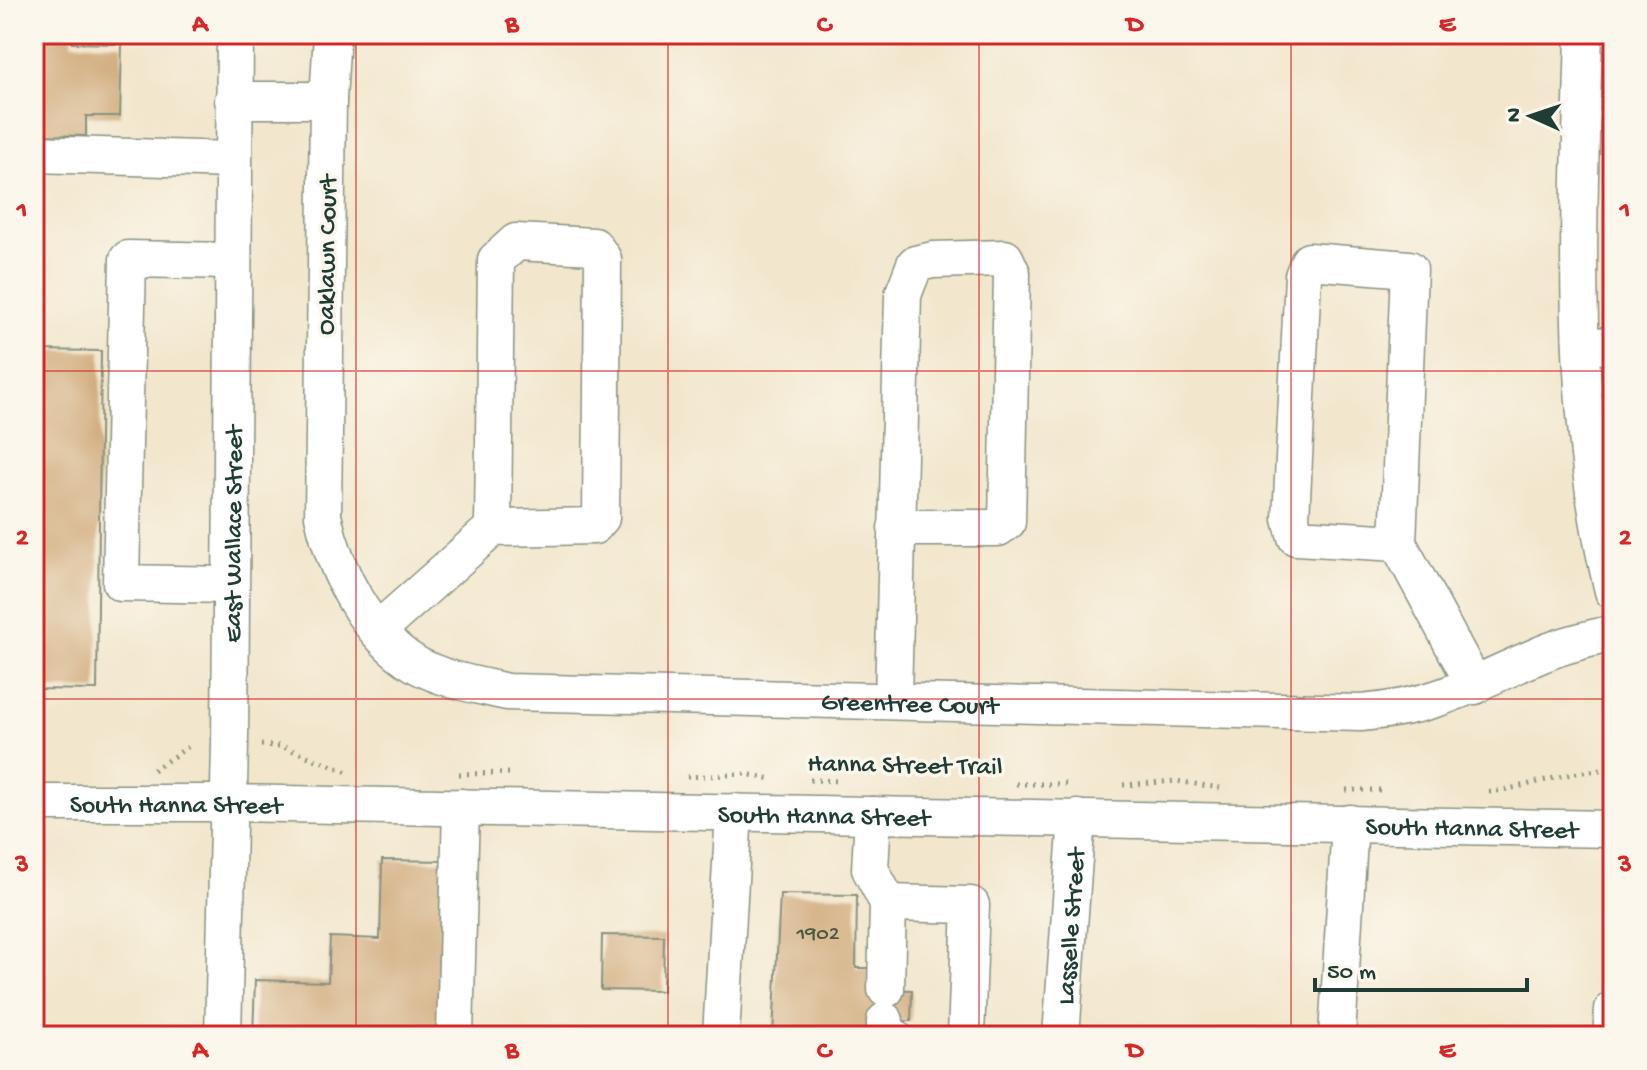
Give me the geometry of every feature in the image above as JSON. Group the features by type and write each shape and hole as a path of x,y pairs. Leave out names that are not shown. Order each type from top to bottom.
{"street":[{"name":"East Wallace Street","path":"223,1036 229,803 235,34"},
{"name":"Oaklawn Court","path":"321,476 332,34"},
{"path":"1584,34 1598,107 1597,345 1602,491 1613,591"},
{"path":"233,100 328,100"},
{"path":"34,154 232,160"},
{"path":"378,630 493,528 594,526 601,518 603,259 594,246 516,242 496,260 493,528"},
{"path":"893,699 896,528 903,295 915,264 933,260 1005,258 1012,273 1007,522 998,528 896,528"},
{"path":"230,585 121,583 128,259 232,261"},
{"path":"1398,543 1296,537 1291,519 1303,276 1309,261 1409,269 1398,543 1475,686"},
{"name":"Greentree Court","path":"321,476 323,516 332,554 347,588 378,630 416,664 462,682 507,692 893,699 1361,713 1408,709 1475,686 1544,653 1613,633"},
{"path":"454,791 455,1036"},
{"name":"South Hanna Street","path":"34,803 229,803 454,791 734,812 873,815 1076,802 1343,807 1613,829"},
{"name":"Lasselle Street","path":"1061,1036 1076,802"},
{"path":"1337,1036 1343,807"},
{"path":"721,1036 734,812"},
{"path":"873,815 870,869 888,903 888,1015"},
{"path":"888,903 971,905 966,1036"},
{"path":"1611,1036 1613,1009"}],"path":[{"path":"258,745 281,746 354,774"},
{"path":"1484,793 1523,788 1584,770 1613,770"},
{"path":"454,791 470,772 527,774"},
{"name":"Hanna Street Trail","path":"673,778 745,774 782,781"},
{"name":"Hanna Street Trail","path":"805,780 830,778 846,782"},
{"path":"1121,786 1176,781 1233,791"},
{"name":"Hanna Street Trail","path":"1010,784 1042,782 1076,802"},
{"path":"1343,807 1374,788 1394,793"}],"building":[{"path":"34,34 73,34 72,43 122,44 120,116 86,116 86,136 34,135"},
{"path":"34,350 101,351 97,690 34,689"},
{"path":"382,860 449,861 444,1036 253,1036 255,980 328,982 330,937 380,939"},
{"path":"780,894 857,895 856,968 878,968 878,989 912,990 911,1021 878,1021 877,1036 773,1036"},
{"path":"602,935 664,936 663,991 601,990"}]}
